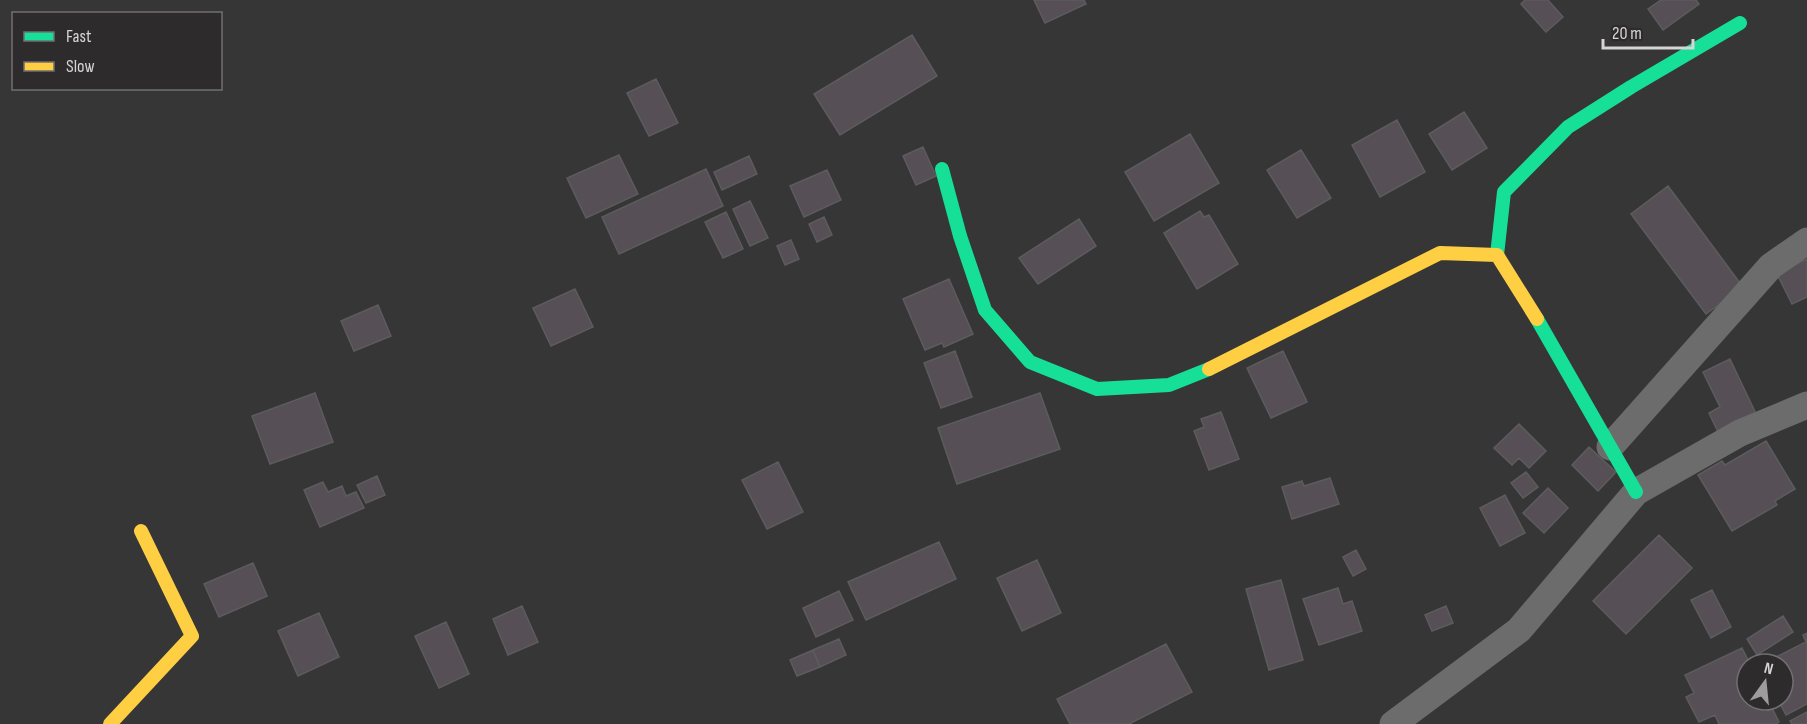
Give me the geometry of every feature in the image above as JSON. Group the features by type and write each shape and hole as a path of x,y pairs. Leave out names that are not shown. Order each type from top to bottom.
{"street":[{"path":"1635,492 1527,302 1497,255 1504,192 1568,128 1631,87 1740,23"},
{"path":"942,169 960,236 985,310 1030,362 1097,390 1169,385 1214,367 1440,254 1497,255"},
{"path":"1610,447 1771,266 1807,241"},
{"path":"1393,724 1519,630 1635,492 1740,433 1807,405"},
{"path":"110,724 192,636 141,531"}],"building":[{"path":"1034,0 1084,0 1086,4 1045,23"},
{"path":"1525,0 1548,0 1563,17 1546,32 1521,4"},
{"path":"1661,0 1696,0 1699,4 1663,30 1648,9"},
{"path":"912,35 937,76 840,135 814,94"},
{"path":"656,79 678,123 649,136 627,93"},
{"path":"1464,112 1487,148 1452,170 1429,134"},
{"path":"1397,120 1425,172 1380,197 1352,145"},
{"path":"1190,134 1219,183 1154,221 1125,172"},
{"path":"923,147 936,176 916,185 903,156"},
{"path":"1301,150 1331,198 1297,218 1267,170"},
{"path":"619,155 638,194 586,218 567,178"},
{"path":"749,156 757,174 722,190 714,172"},
{"path":"706,169 723,206 619,254 602,217"},
{"path":"827,170 841,200 804,217 790,186"},
{"path":"1668,186 1743,287 1706,314 1631,214"},
{"path":"750,201 768,238 750,246 733,209"},
{"path":"1200,211 1204,217 1209,215 1238,264 1197,289 1164,233"},
{"path":"726,212 743,249 723,258 705,222"},
{"path":"824,217 832,235 817,242 809,224"},
{"path":"1079,219 1096,246 1038,284 1019,258"},
{"path":"791,240 799,259 785,265 777,246"},
{"path":"1807,259 1807,297 1792,304 1777,274"},
{"path":"949,279 973,334 944,347 942,343 925,350 903,299"},
{"path":"575,289 593,327 551,346 533,308"},
{"path":"378,305 391,336 354,351 341,321"},
{"path":"955,351 972,397 941,408 924,363"},
{"path":"1283,351 1307,402 1271,418 1247,368"},
{"path":"1730,359 1757,416 1719,434 1709,413 1720,407 1703,372"},
{"path":"315,393 333,442 270,464 252,416"},
{"path":"1040,393 1060,449 957,484 938,428"},
{"path":"1221,412 1239,459 1209,470 1194,431 1204,427 1201,419"},
{"path":"1519,424 1546,451 1529,468 1519,458 1512,465 1494,448"},
{"path":"1766,441 1795,489 1775,501 1777,505 1732,531 1698,475 1722,461 1725,465"},
{"path":"1589,447 1616,472 1598,491 1572,465"},
{"path":"778,462 803,512 767,529 742,480"},
{"path":"1526,472 1538,487 1523,498 1511,483"},
{"path":"377,476 385,495 366,503 357,485"},
{"path":"1330,478 1339,504 1292,519 1282,487 1302,481 1304,486"},
{"path":"323,482 328,492 342,486 346,496 356,492 364,508 320,527 304,490"},
{"path":"1548,488 1568,508 1544,533 1523,513"},
{"path":"1505,495 1525,533 1500,546 1480,508"},
{"path":"1659,535 1692,568 1626,634 1593,601"},
{"path":"939,542 956,579 866,620 848,582"},
{"path":"1356,550 1366,569 1353,576 1343,557"},
{"path":"1037,560 1061,613 1022,631 997,578"},
{"path":"253,563 267,596 219,617 204,584"},
{"path":"1281,580 1303,660 1269,670 1246,589"},
{"path":"1338,588 1343,604 1352,601 1362,631 1319,645 1303,599"},
{"path":"1712,590 1731,627 1711,638 1691,600"},
{"path":"839,591 853,620 816,637 803,608"},
{"path":"522,606 538,642 508,655 493,619"},
{"path":"1446,606 1453,623 1432,631 1425,615"},
{"path":"319,613 339,657 298,676 278,631"},
{"path":"1783,616 1793,632 1762,652 1755,652 1747,639"},
{"path":"446,622 469,674 439,688 415,636"},
{"path":"1807,633 1807,704 1795,710 1795,652 1786,652 1806,642 1803,635"},
{"path":"839,639 846,655 820,667 813,650"},
{"path":"1166,644 1192,692 1129,724 1070,724 1057,699"},
{"path":"1742,648 1744,652 1735,652 1735,712 1774,712 1779,722 1776,724 1719,724 1715,715 1699,722 1686,697 1694,693 1685,675"},
{"path":"813,650 820,667 797,676 790,660"},
{"path":"1807,712 1807,724 1792,724 1790,721"}],"traffic: fast":[{"path":"1497,255 1504,192 1568,127 1740,23"},
{"path":"942,169 960,236 985,310 1030,362 1097,389 1169,385 1209,369"},
{"path":"1537,319 1636,492"}],"traffic: slow":[{"path":"1209,369 1440,253 1497,255 1537,319"},
{"path":"110,724 192,636 141,531"}]}
